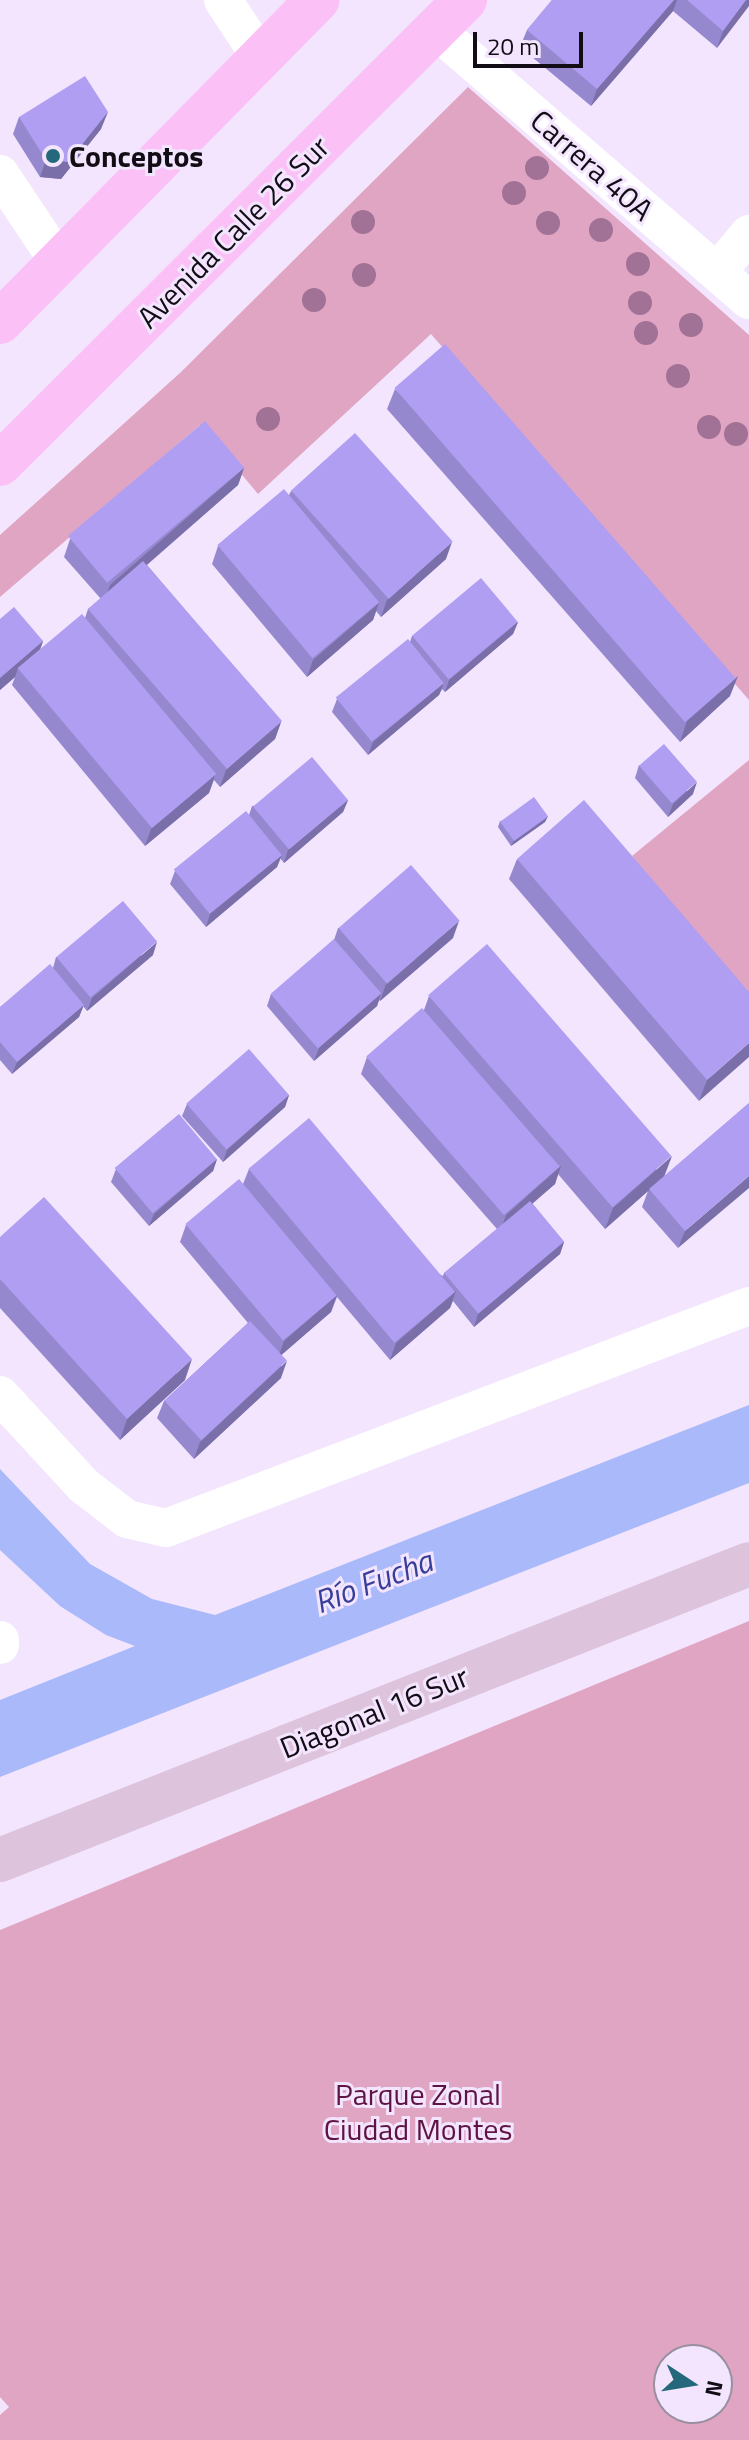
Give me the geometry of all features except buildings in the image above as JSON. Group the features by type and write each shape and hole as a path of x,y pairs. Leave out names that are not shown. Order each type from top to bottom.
{"main road":[{"path":"0,322 317,0"},
{"name":"Avenida Calle 26 Sur","path":"0,464 450,15"}],"street":[{"path":"223,0 261,58"},
{"name":"Carrera 40A","path":"450,15 749,300"},
{"path":"0,174 60,264"},
{"path":"717,272 749,234"},
{"path":"0,1395 84,1486 127,1519 166,1528 749,1306"},
{"name":"Diagonal 16 Sur","path":"0,1860 749,1564"}],"green space":[{"path":"468,87 749,335 749,700 431,334 258,494 200,425 0,597 0,535 180,373"},
{"path":"749,760 749,1001 632,856"},
{"name":"Parque Zonal Ciudad Montes","path":"749,1621 749,2440 0,2440 0,2415 9,2407 0,2397 0,1930"}],"water":[{"name":"Río Fucha","path":"749,1405 749,1483 0,1777 0,1700 135,1646 106,1635 60,1606 0,1550 0,1469 90,1564 152,1599 215,1615"}],"place":[{"name":"Conceptos","path":"53,156"}]}
